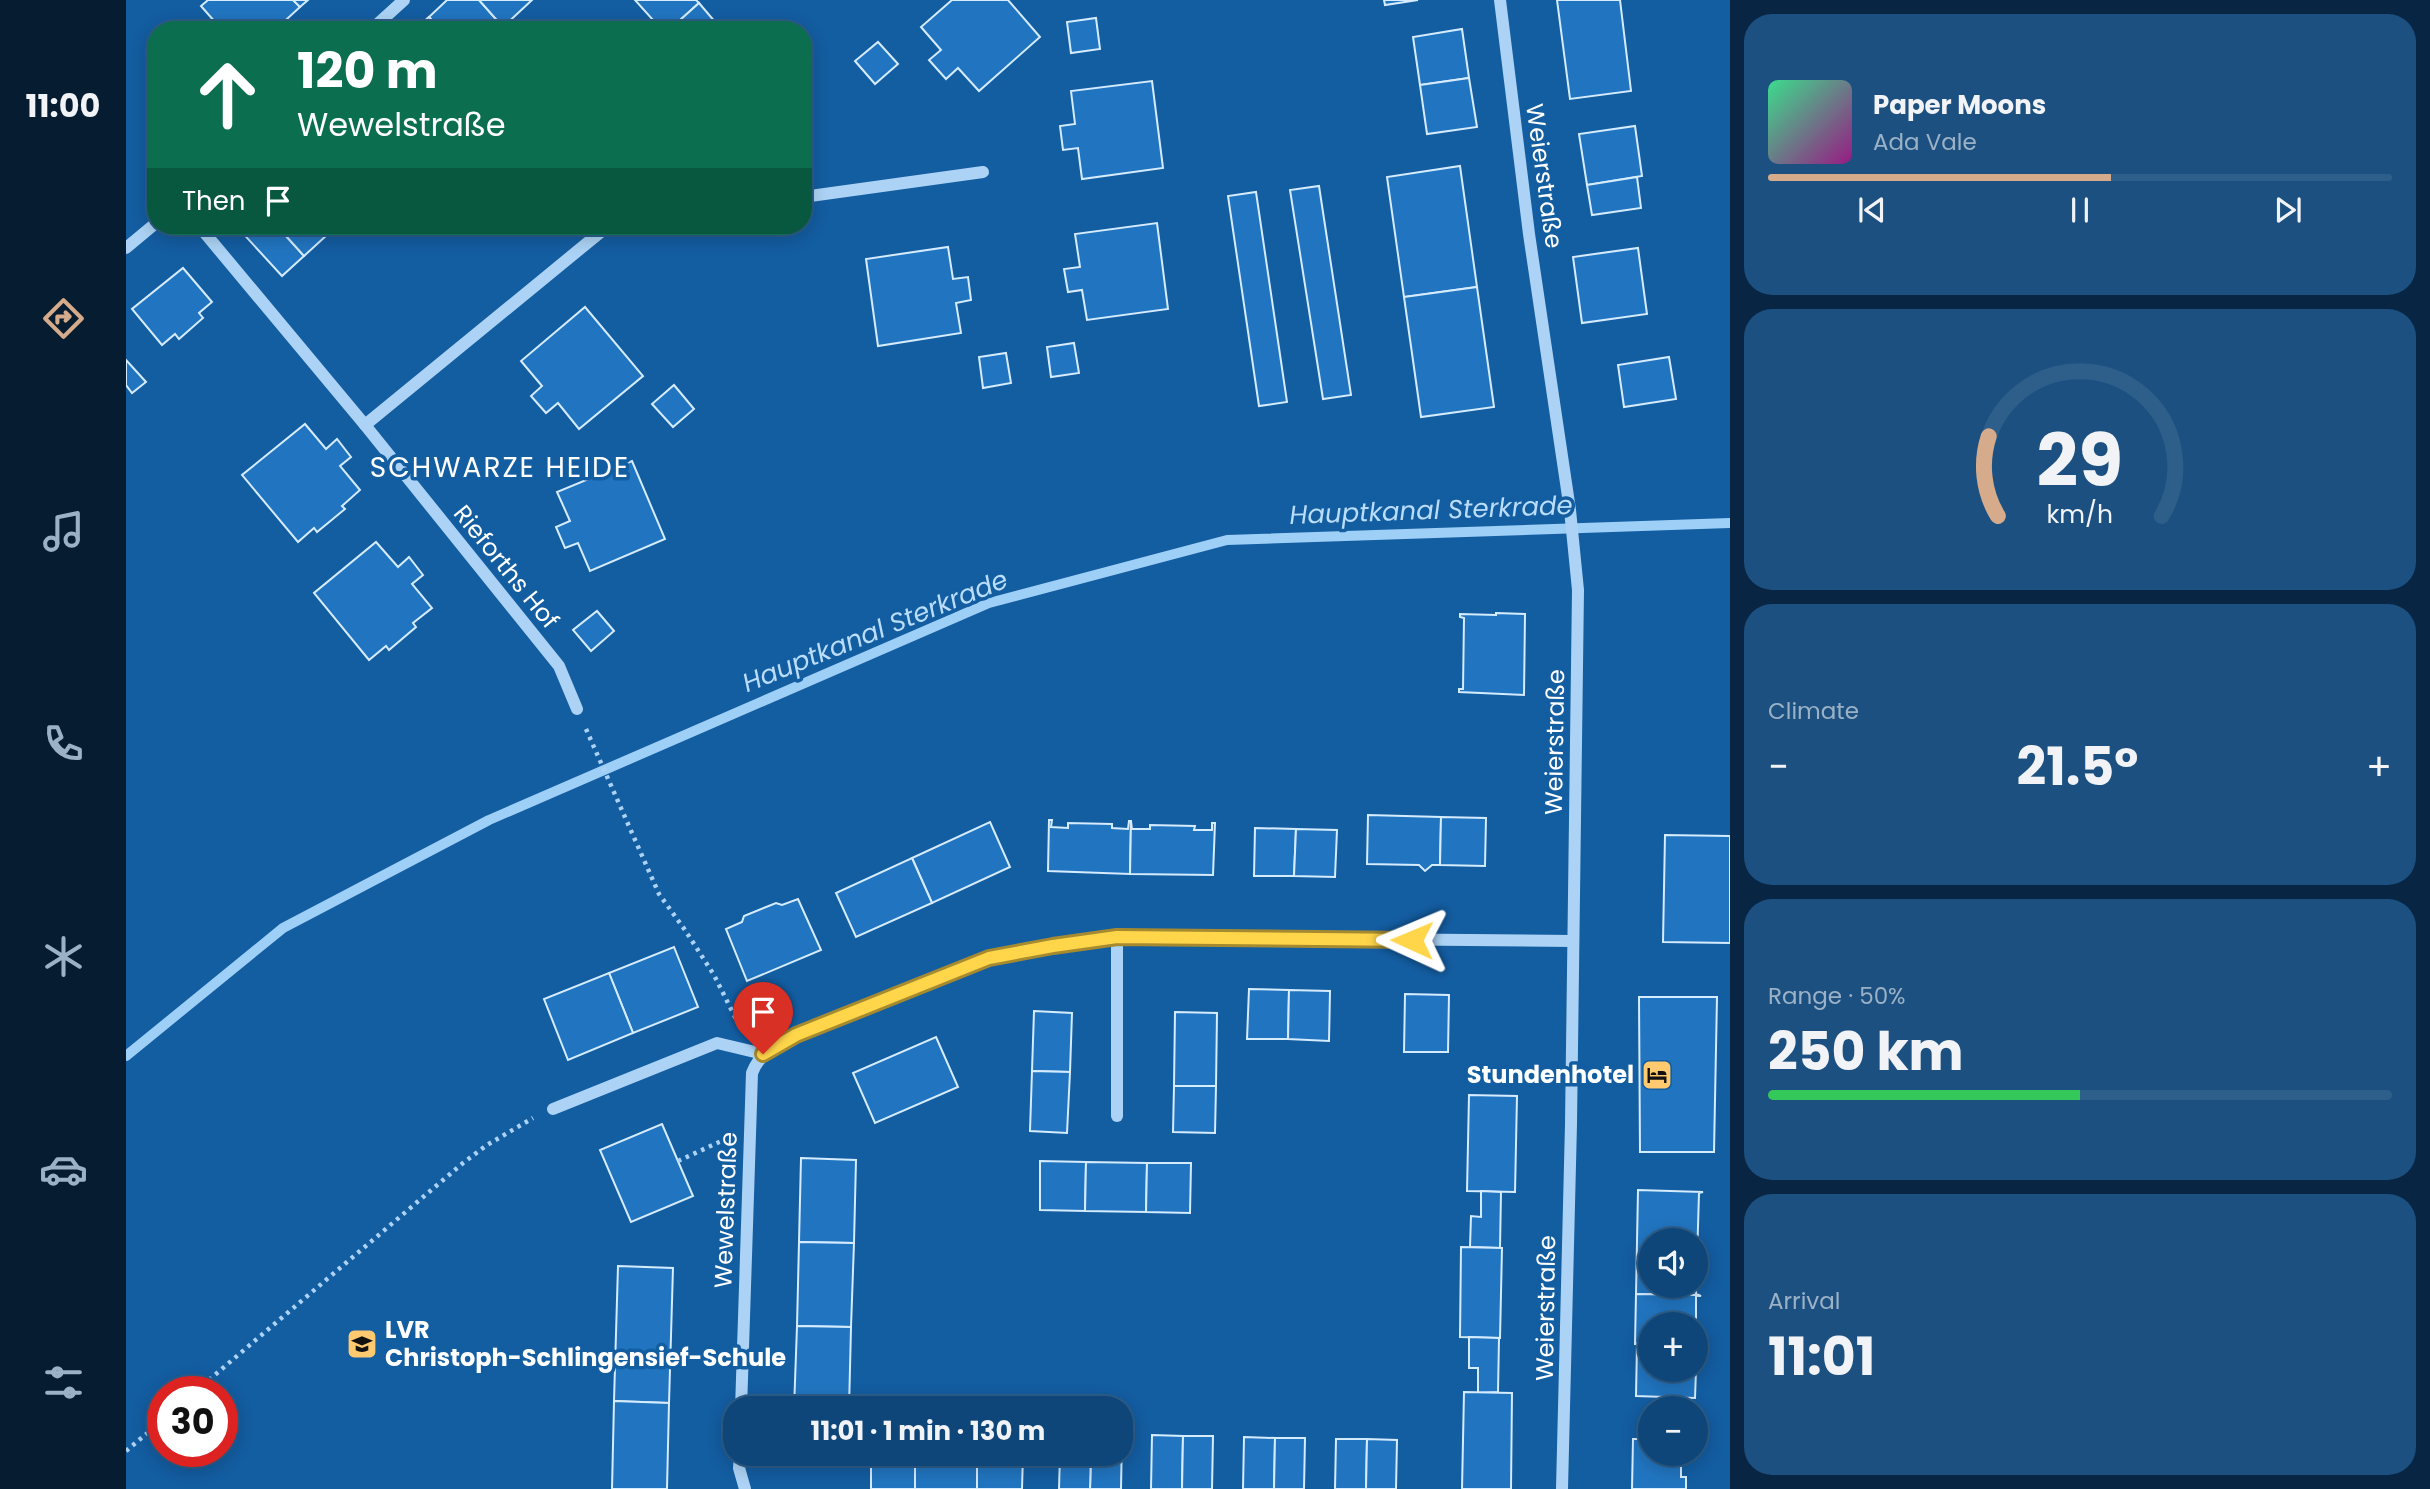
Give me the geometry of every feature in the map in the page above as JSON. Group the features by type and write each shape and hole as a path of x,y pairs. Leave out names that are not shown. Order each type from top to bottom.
{"street":[{"path":"381,21 404,0"},
{"name":"Weierstraße","path":"1500,0 1524,194 1570,510 1578,590 1562,1489"},
{"path":"812,196 982,172"},
{"path":"126,248 147,230"},
{"name":"Rieforths Hof","path":"207,235 366,425 559,666 577,709"},
{"path":"366,425 597,235"},
{"path":"553,1109 717,1043 763,1054 796,1035 989,958 1117,937 1573,941"},
{"path":"1117,937 1117,1116"},
{"name":"Wewelstraße","path":"741,1396 752,1073 763,1054"},
{"path":"739,1466 745,1489"}],"path":[{"path":"577,709 659,894 714,975 737,1022 763,1054"},
{"path":"214,1376 463,1163 520,1124 553,1109"},
{"path":"678,1161 749,1128"},
{"path":"126,1451 147,1433"}],"building":[{"path":"208,0 293,0 300,7 285,21 214,21 201,6"},
{"path":"293,0 308,0 300,7"},
{"path":"447,0 479,0 498,21 432,21 429,17"},
{"path":"479,0 532,0 509,21 498,21"},
{"path":"635,0 696,0 699,3 679,21 654,21"},
{"path":"952,0 1008,0 1040,37 979,91 958,68 946,79 929,60 941,50 921,27"},
{"path":"1384,0 1418,0 1385,5"},
{"path":"1557,0 1620,0 1631,91 1570,99"},
{"path":"699,3 714,21 679,21"},
{"path":"1096,18 1100,49 1071,53 1067,22"},
{"path":"1462,29 1469,78 1420,85 1413,37"},
{"path":"878,42 898,64 875,84 855,61"},
{"path":"1469,78 1477,127 1427,134 1420,85"},
{"path":"1152,81 1163,168 1082,179 1078,148 1063,150 1060,126 1075,124 1071,91"},
{"path":"1635,126 1642,176 1587,185 1579,134"},
{"path":"1460,166 1477,287 1404,297 1387,177"},
{"path":"1637,177 1641,208 1592,215 1587,185"},
{"path":"1319,186 1351,395 1323,399 1290,190"},
{"path":"1256,192 1287,402 1259,406 1228,196"},
{"path":"1157,223 1168,309 1087,320 1082,290 1068,292 1064,269 1080,267 1075,234"},
{"path":"244,235 285,235 304,256 282,276"},
{"path":"285,235 327,235 304,256"},
{"path":"948,247 953,279 968,277 971,300 956,303 961,333 878,346 866,259"},
{"path":"1638,248 1647,314 1582,323 1573,257"},
{"path":"183,268 212,302 199,313 203,318 179,339 175,334 162,345 132,309"},
{"path":"1477,287 1494,407 1421,417 1404,297"},
{"path":"585,307 643,376 579,429 558,403 546,413 531,396 542,386 521,361"},
{"path":"1074,343 1079,373 1051,377 1047,347"},
{"path":"1006,353 1011,383 983,388 979,357"},
{"path":"1669,357 1676,399 1624,407 1618,365"},
{"path":"126,360 146,382 132,393 126,385"},
{"path":"674,385 694,409 673,427 652,404"},
{"path":"305,424 326,449 337,439 351,457 340,466 360,490 342,506 345,509 317,532 314,528 298,542 242,475"},
{"path":"632,461 665,539 590,571 578,543 565,548 556,527 570,521 557,492"},
{"path":"376,542 398,567 409,557 423,575 412,584 432,608 413,623 416,627 389,650 386,646 369,660 314,593"},
{"path":"597,611 614,631 591,651 573,630"},
{"path":"1460,614 1525,614 1524,695 1459,692 1459,689 1463,689 1464,618 1460,617"},
{"path":"1368,815 1441,817 1440,865 1432,865 1425,871 1419,865 1367,864"},
{"path":"1441,817 1486,818 1485,866 1440,865"},
{"path":"1049,820 1052,820 1051,827 1068,828 1068,823 1112,824 1112,828 1128,829 1131,821 1130,874 1048,871"},
{"path":"1131,821 1132,829 1150,829 1150,825 1195,826 1194,830 1212,830 1212,823 1215,823 1213,875 1130,874"},
{"path":"990,822 1010,867 932,903 912,858"},
{"path":"1255,828 1296,829 1294,876 1254,876"},
{"path":"1296,829 1337,830 1335,877 1294,876"},
{"path":"1665,835 1730,836 1730,943 1663,942"},
{"path":"912,858 932,903 856,937 836,893"},
{"path":"798,899 821,950 747,981 726,929 742,922 744,916 776,903 782,905"},
{"path":"674,947 698,1007 633,1033 609,973"},
{"path":"609,973 633,1033 568,1060 544,999"},
{"path":"1249,989 1289,990 1288,1039 1247,1039"},
{"path":"1289,990 1330,991 1329,1041 1288,1039"},
{"path":"1405,994 1449,995 1448,1052 1404,1052"},
{"path":"1639,997 1717,997 1714,1152 1640,1152"},
{"path":"1034,1011 1072,1013 1070,1072 1032,1071"},
{"path":"1175,1012 1217,1013 1216,1086 1174,1086"},
{"path":"936,1037 958,1087 875,1123 853,1073"},
{"path":"1032,1071 1070,1072 1067,1133 1030,1131"},
{"path":"1174,1086 1216,1086 1215,1133 1173,1132"},
{"path":"1469,1095 1517,1096 1515,1192 1467,1191"},
{"path":"662,1124 693,1196 631,1222 600,1150"},
{"path":"801,1158 856,1160 854,1243 799,1242"},
{"path":"1040,1161 1086,1162 1085,1211 1040,1210"},
{"path":"1086,1162 1147,1163 1146,1212 1085,1211"},
{"path":"1147,1163 1191,1163 1190,1213 1146,1212"},
{"path":"1638,1190 1703,1192 1699,1193 1698,1228 1638,1228 1636,1294"},
{"path":"1481,1191 1501,1192 1500,1248 1470,1247 1471,1216 1481,1217"},
{"path":"799,1242 854,1243 851,1327 797,1326"},
{"path":"1461,1247 1502,1248 1500,1338 1460,1337"},
{"path":"618,1266 673,1268 669,1403 614,1401"},
{"path":"1636,1294 1638,1298 1696,1298 1696,1312 1638,1312 1638,1344 1635,1344"},
{"path":"797,1326 851,1327 849,1396 794,1396"},
{"path":"1469,1337 1499,1338 1498,1392 1478,1393 1478,1368 1469,1368"},
{"path":"1637,1343 1638,1382 1696,1382 1695,1396 1636,1396"},
{"path":"1464,1392 1512,1393 1511,1489 1462,1489"},
{"path":"614,1401 669,1403 667,1489 612,1489"},
{"path":"1152,1435 1183,1436 1182,1489 1151,1489"},
{"path":"1183,1436 1213,1436 1212,1489 1182,1489"},
{"path":"1244,1437 1275,1438 1274,1489 1243,1489"},
{"path":"1275,1438 1305,1438 1304,1489 1274,1489"},
{"path":"1336,1439 1367,1439 1366,1489 1335,1489"},
{"path":"1367,1439 1397,1440 1396,1489 1366,1489"},
{"path":"1633,1439 1638,1439 1638,1466 1681,1466 1681,1477 1686,1477 1686,1489 1632,1489"},
{"path":"871,1466 915,1466 915,1489 871,1489"},
{"path":"915,1466 977,1466 977,1489 915,1489"},
{"path":"977,1466 1023,1466 1022,1489 977,1489"},
{"path":"1060,1466 1091,1466 1090,1489 1059,1489"},
{"path":"1091,1466 1121,1466 1121,1489 1090,1489"}],"waterway":[{"name":"Hauptkanal Sterkrade","path":"126,1056 283,928 489,820 989,603 1227,540 1730,523"}],"place":[{"name":"Stundenhotel","path":"1657,1075"},
{"name":"LVR Christoph-Schlingensief-Schule","path":"362,1344"}],"district":[{"name":"SCHWARZE HEIDE","path":"500,467"}],"route":[{"path":"763,1054 796,1035 989,958 1053,946 1117,937 1412,940"}]}
